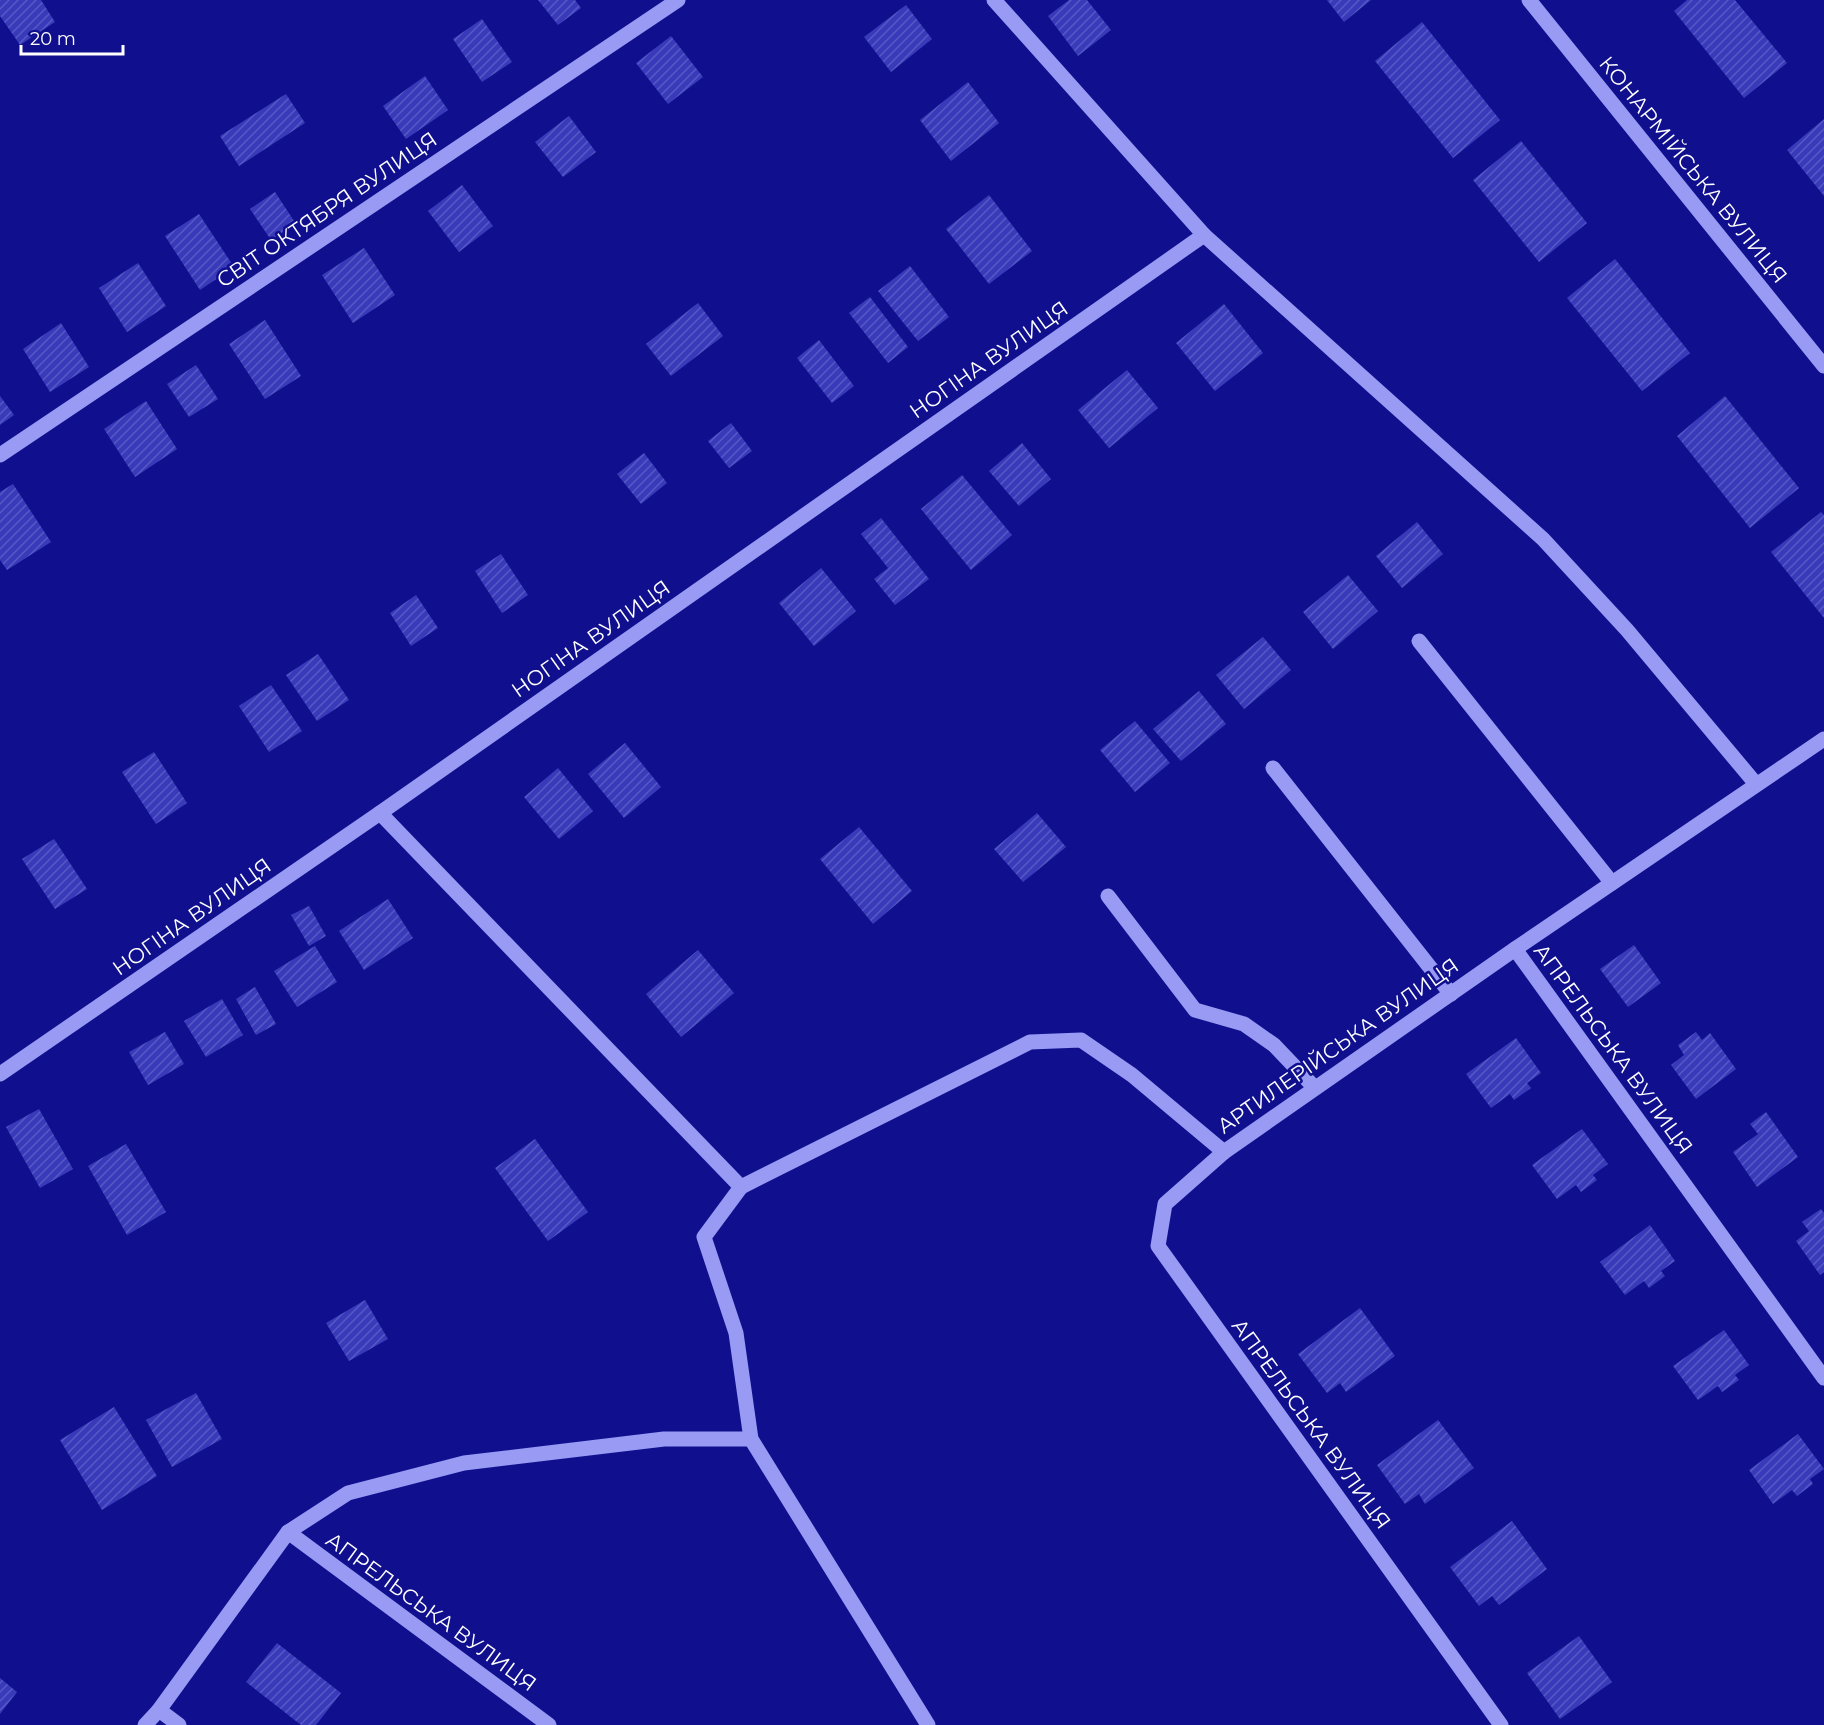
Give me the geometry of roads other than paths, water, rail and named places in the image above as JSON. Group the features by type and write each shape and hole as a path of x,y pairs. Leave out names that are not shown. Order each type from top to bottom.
{"street":[{"name":"СВІТ ОКТЯБРЯ ВУЛИЦЯ","path":"0,455 678,0"},
{"path":"994,0 1204,235 1543,539 1627,630 1756,784"},
{"name":"КОНАРМІЙСЬКА ВУЛИЦЯ","path":"1529,0 1824,366"},
{"name":"НОГІНА ВУЛИЦЯ","path":"0,1074 380,813 1204,235"},
{"path":"1419,641 1612,883"},
{"name":"АРТИЛЕРІЙСЬКА ВУЛИЦЯ","path":"741,1187 1030,1042 1081,1040 1132,1075 1224,1152 1515,949 1824,739"},
{"path":"1273,768 1451,994"},
{"path":"380,813 741,1187 704,1237 736,1334 750,1439 928,1725"},
{"path":"1108,896 1195,1010 1244,1024 1274,1045 1315,1088"},
{"name":"АПРЕЛЬСЬКА ВУЛИЦЯ","path":"1515,949 1824,1378"},
{"name":"АПРЕЛЬСЬКА ВУЛИЦЯ","path":"1224,1152 1165,1204 1158,1246 1501,1725"},
{"path":"145,1725 159,1710 288,1533 348,1493 464,1463 664,1439 750,1439"},
{"name":"АПРЕЛЬСЬКА ВУЛИЦЯ","path":"288,1533 549,1725"},
{"path":"159,1710 179,1725"}]}
